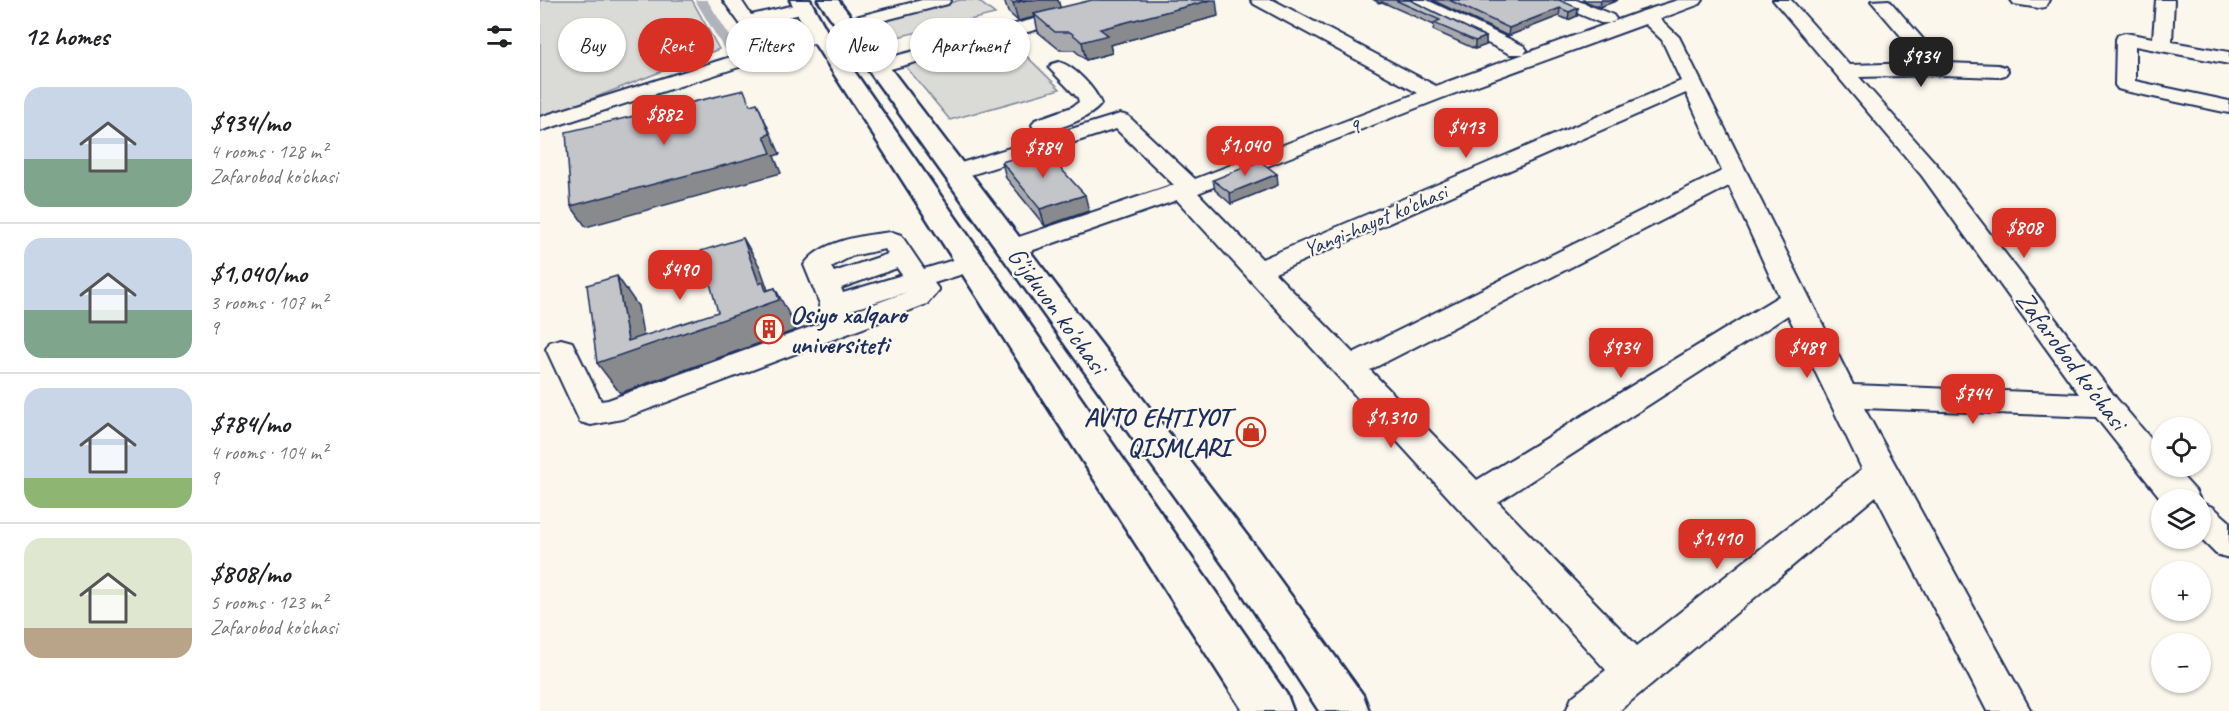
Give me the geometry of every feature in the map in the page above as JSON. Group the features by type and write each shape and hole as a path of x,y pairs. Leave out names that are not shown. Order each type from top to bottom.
{"main road":[{"name":"G'ijduvon ko'chasi","path":"819,13 970,263 1060,393 1270,711"},
{"name":"G'ijduvon ko'chasi","path":"880,72 1013,248 1241,558 1346,711"},
{"path":"944,222 983,209"},
{"path":"1060,393 1105,373"}],"street":[{"path":"732,0 747,21 765,17 942,0"},
{"path":"756,0 765,17"},
{"path":"898,61 1126,0"},
{"path":"1260,0 1435,94"},
{"path":"1413,0 1517,50"},
{"path":"1561,0 1606,19"},
{"name":"9","path":"1013,248 1186,189 1651,8 1694,0"},
{"name":"Zafarobod ko'chasi","path":"1782,0 1930,171 2172,489"},
{"path":"2020,0 2039,3 2040,0"},
{"path":"2162,46 2165,0"},
{"path":"1880,1 1929,58 1942,69"},
{"path":"1415,84 1606,19 1651,8 1670,37 1794,299 1881,473 2010,711"},
{"path":"540,124 819,13"},
{"path":"2229,58 2125,39 2125,85 2229,107"},
{"path":"1836,61 1998,71"},
{"path":"951,166 1080,112 1090,104 1089,96 1059,68"},
{"name":"Yangi-hayot ko'chasi","path":"1257,271 1691,84"},
{"path":"951,166 1120,121 1186,189 1257,271 1636,673"},
{"path":"1350,368 1736,173"},
{"path":"834,305 817,265 826,258 877,241 892,240 911,268"},
{"path":"561,349 591,414 611,411 911,268 970,263"},
{"path":"1473,500 1794,299"},
{"path":"1842,396 2106,405"},
{"path":"1587,711 1881,473"}],"shaded area":[{"path":"540,0 692,0 702,18 638,18 638,72 660,72 540,119"},
{"path":"960,0 977,0 995,14 978,18 910,18 910,34 898,37 898,18 891,18"},
{"path":"714,40 719,49 714,51"},
{"path":"910,60 910,72 902,62"},
{"path":"1030,60 1060,89 950,120 910,72 1030,72"}],"building":[{"path":"1009,0 1027,0 1013,3"},
{"path":"1092,0 1211,0 1100,29 1108,35 1082,42 1070,32 1055,32 1034,14"},
{"path":"1395,0 1410,0 1486,37 1475,41 1434,23 1440,20"},
{"path":"1449,0 1559,0 1578,8 1569,12 1560,8 1509,28"},
{"path":"744,90 750,105 757,103 770,134 764,136 771,153 571,206 566,132"},
{"path":"1043,149 1085,195 1040,209 1002,162"},
{"path":"1260,161 1277,174 1230,193 1213,180"},
{"path":"743,238 759,284 763,282 766,291 775,288 779,300 597,363 587,285 617,276 628,341 718,312 701,251"}],"waterway":[{"path":"701,0 726,41"}],"place":[{"name":"Osiyo xalqaro universiteti","path":"769,329"},
{"name":"AVTO EHTIYOT QISMLARI","path":"1251,432"}]}
